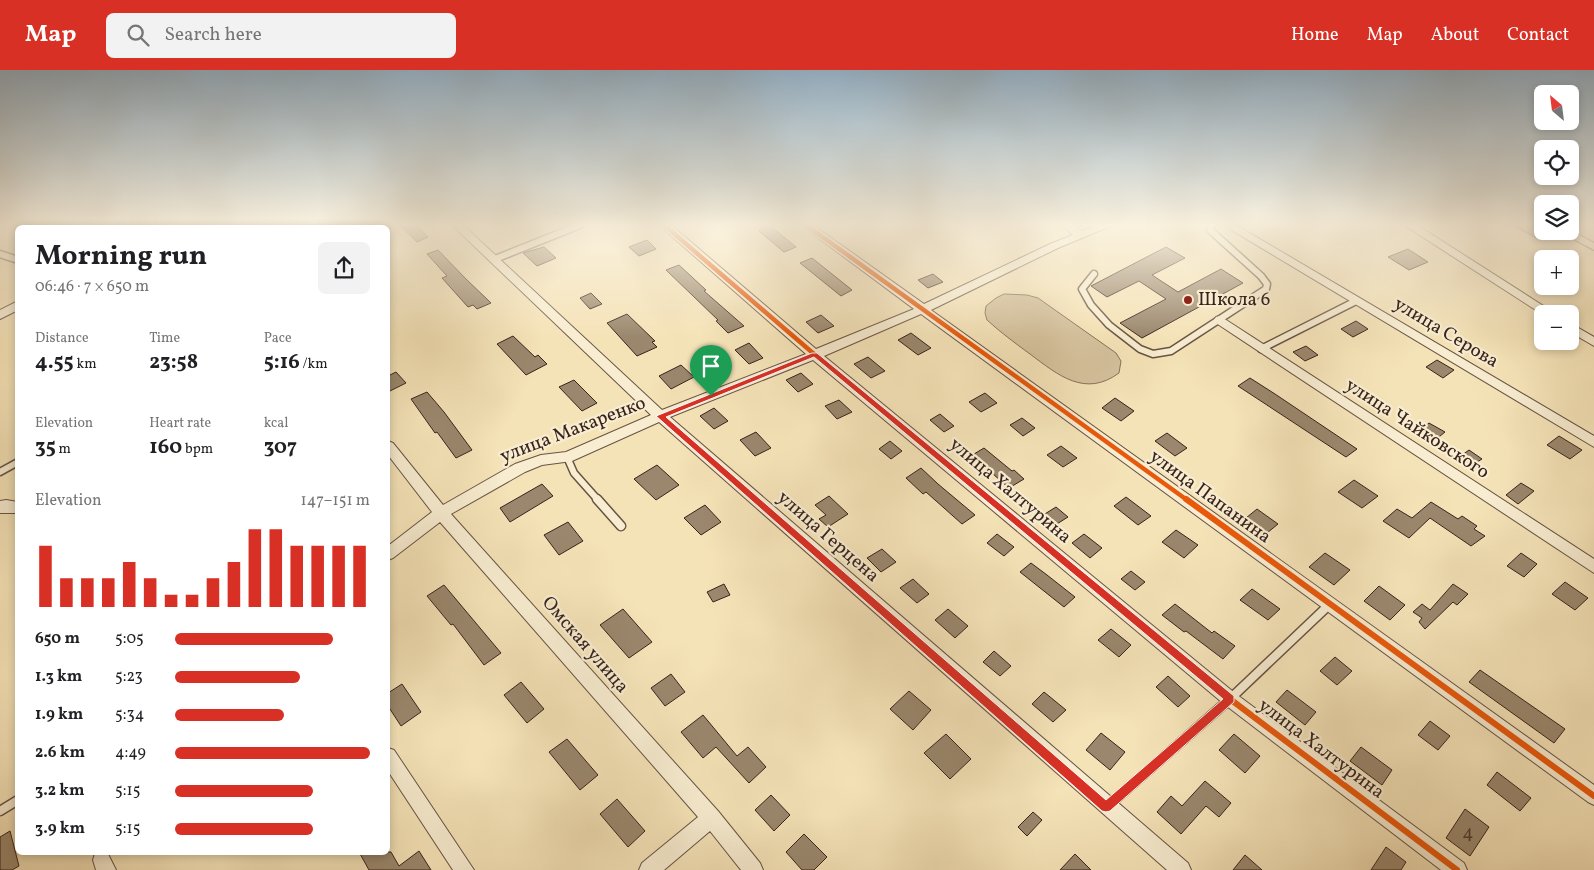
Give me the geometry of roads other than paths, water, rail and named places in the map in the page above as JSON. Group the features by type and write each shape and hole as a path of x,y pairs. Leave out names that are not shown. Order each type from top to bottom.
{"street":[{"name":"улица Герцена","path":"499,262 660,416 1180,870"},
{"name":"улица Халтурина","path":"707,262 814,354 1230,699 1457,870"},
{"name":"улица Папанина","path":"858,262 1594,796"},
{"name":"улица Макаренко","path":"390,552 441,513 520,468 542,460 567,457 660,416 923,309 1020,262"},
{"name":"улица Серова","path":"1291,262 1594,442"},
{"path":"1468,262 1536,305"},
{"path":"0,315 15,307"},
{"name":"улица Чайковского","path":"1220,320 1261,349 1594,567"},
{"path":"1579,333 1594,342"},
{"name":"Омская улица","path":"390,449 441,513 711,818 753,870"},
{"path":"0,508 6,506 15,508"},
{"path":"390,759 464,870"},
{"path":"649,870 711,818"}],"lane":[{"path":"1094,274 1082,289 1083,295 1127,341 1148,353 1171,351 1266,289 1267,284 1261,276 1245,262"},
{"path":"1261,349 1356,301"},
{"path":"567,457 574,473 621,526"},
{"path":"0,472 15,464"},
{"path":"1106,807 1230,699 1330,603"},
{"path":"0,811 15,802"}],"place":[{"name":"Школа 6","path":"1188,300"}]}
